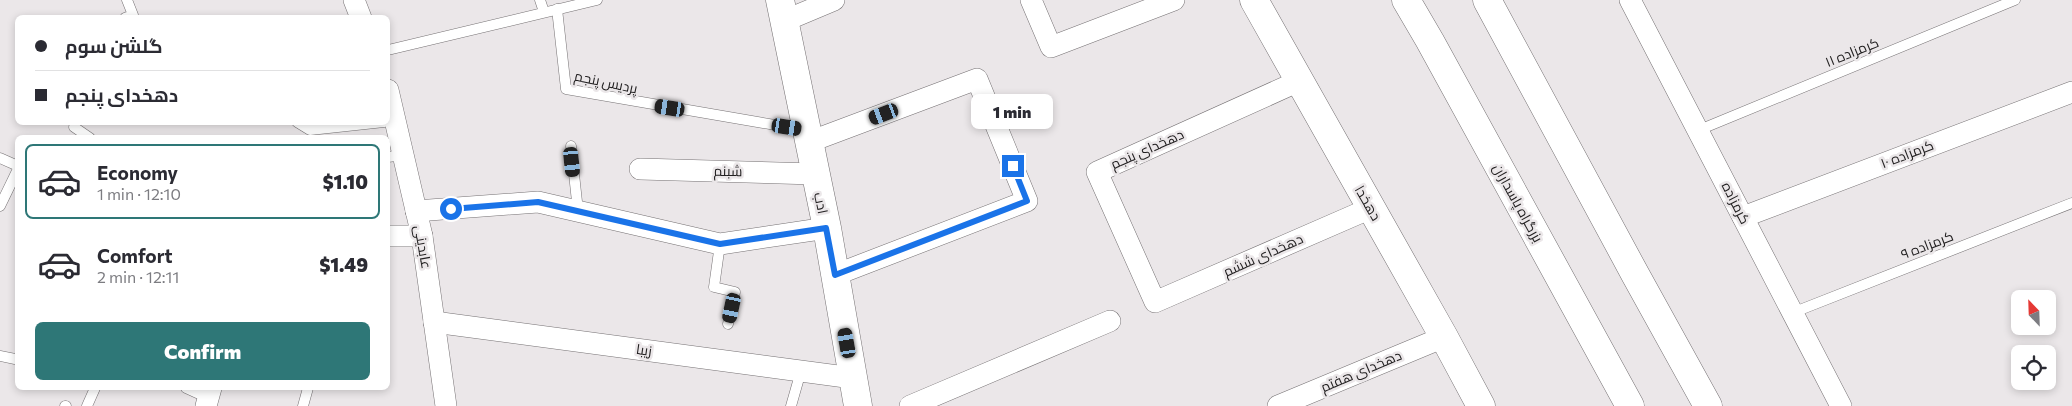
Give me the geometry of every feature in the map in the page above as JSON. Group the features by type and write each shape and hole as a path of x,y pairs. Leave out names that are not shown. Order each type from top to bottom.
{"main road":[{"name":"دهخدا","path":"1254,0 1481,406"},
{"name":"بزرگراه پاسداران","path":"1406,0 1630,406"},
{"path":"1487,0 1634,274 1708,406"},
{"name":"ادب","path":"782,11 816,174 858,406"}],"street":[{"path":"354,0 360,15"},
{"path":"782,11 834,0"},
{"path":"1030,0 1051,47 1174,0"},
{"name":"کرمزاده","path":"1630,0 1841,406"},
{"path":"808,136 977,79 1027,201 835,275"},
{"name":"دهخدای پنجم","path":"1155,302 1097,172 1300,81"},
{"name":"کرمزاده ١٠","path":"1743,217 2072,92"},
{"name":"عابدینی","path":"390,125 395,156 416,211 422,236 446,406"},
{"name":"شبنم","path":"640,169 816,174"},
{"path":"416,211 538,202 720,244 826,228"},
{"name":"دهخدای ششم","path":"1155,302 1371,208"},
{"path":"390,236 422,236"},
{"path":"910,406 1110,321"},
{"name":"زیبا","path":"434,322 853,378"},
{"name":"دهخدای هفتم","path":"1278,406 1444,337"}],"lane":[{"path":"126,0 133,15"},
{"path":"540,0 544,12"},
{"path":"390,50 597,0"},
{"name":"کرمزاده ١١","path":"1699,130 2015,0"},
{"name":"پردیس پنجم","path":"557,9 566,89 808,136"},
{"path":"311,126 328,133 372,125"},
{"path":"74,127 86,135"},
{"path":"571,146 578,211"},
{"path":"0,158 15,165"},
{"path":"0,206 15,175"},
{"name":"کرمزاده ٩","path":"1792,313 2072,204"},
{"path":"720,244 714,287 735,292 728,324"},
{"path":"0,356 15,359"},
{"path":"791,406 800,370"},
{"path":"87,406 94,390"},
{"path":"191,390 208,397"},
{"path":"303,406 307,390"}],"route":[{"path":"451,209 538,202 720,244 826,228 835,275 1027,201 1013,166"}]}
